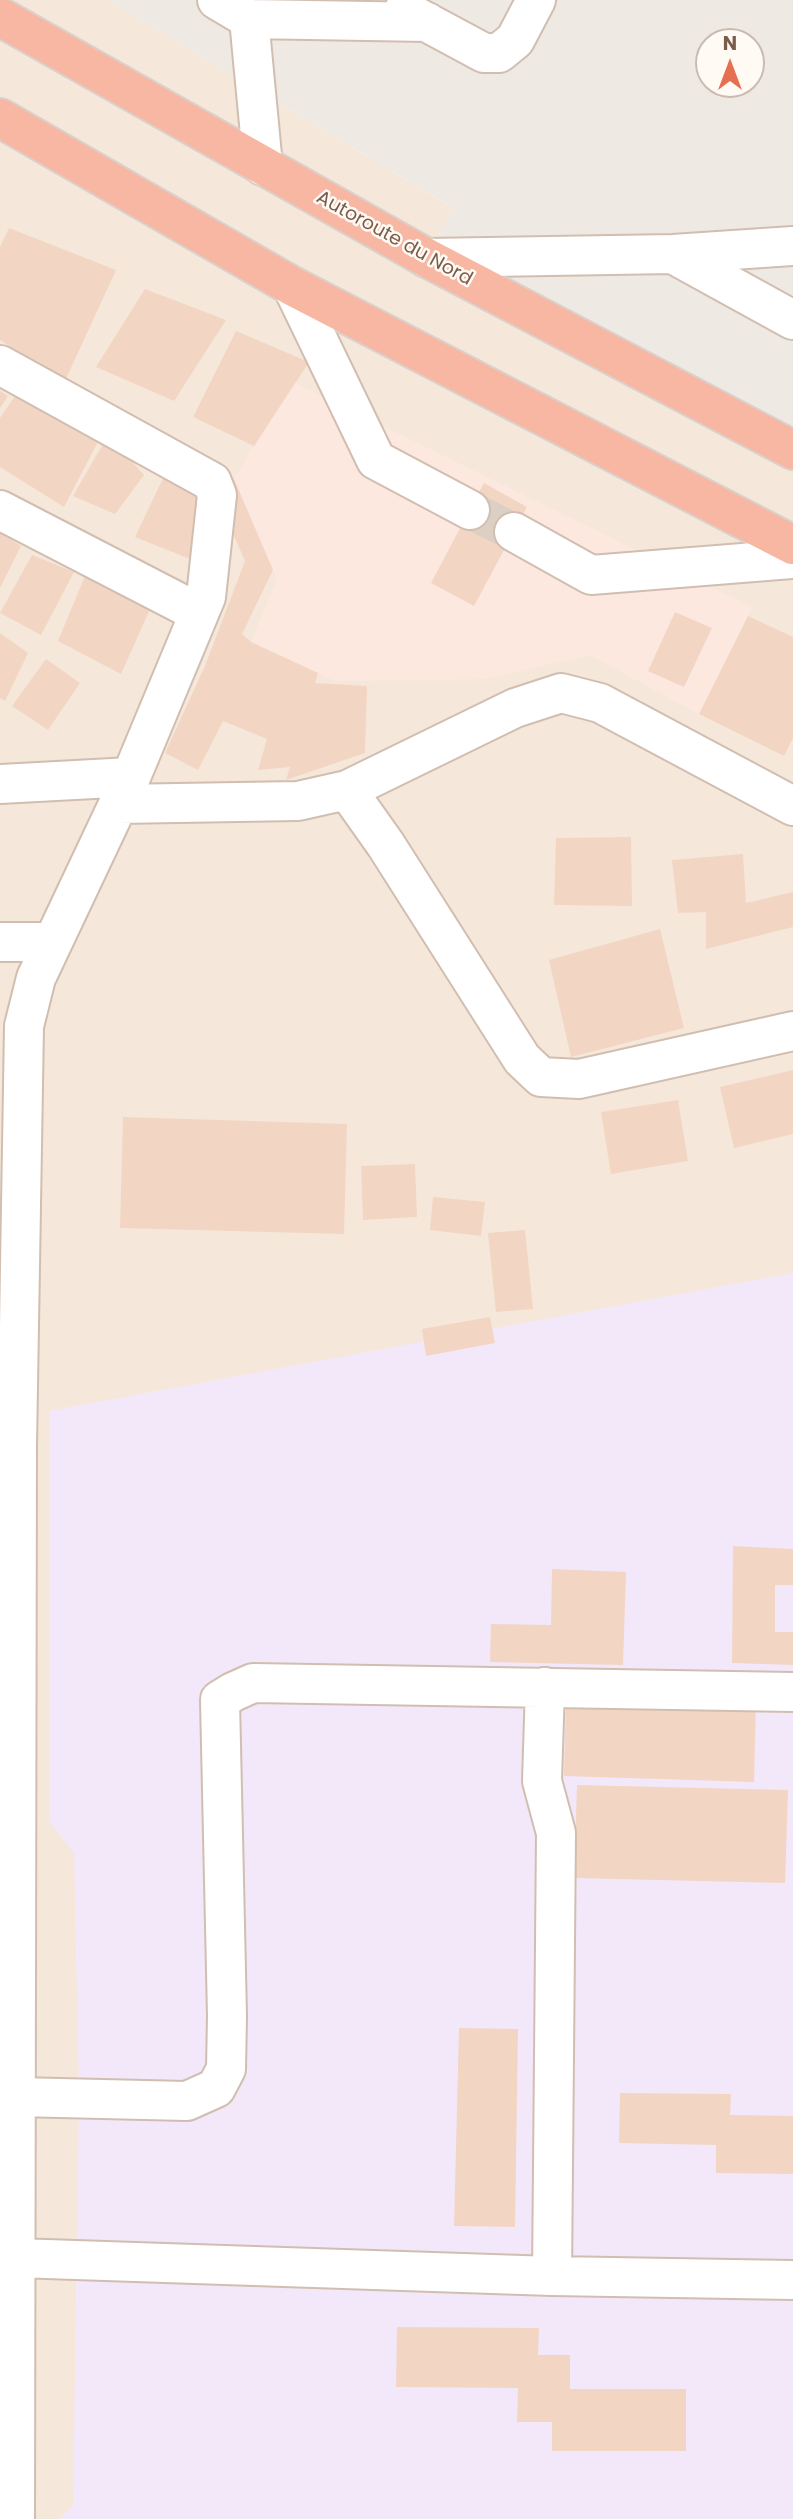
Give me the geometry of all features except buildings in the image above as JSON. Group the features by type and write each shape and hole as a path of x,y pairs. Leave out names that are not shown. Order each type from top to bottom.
{"highway":[{"name":"Autoroute du Nord","path":"0,17 427,258 793,450"},
{"path":"0,118 292,286 793,545"}],"street":[{"path":"217,0 250,19 427,22"},
{"path":"387,0 484,53 499,53 515,40 536,0"},
{"path":"250,19 263,166"},
{"path":"427,258 673,254 793,246"},
{"path":"673,254 793,320"},
{"path":"292,286 376,460 470,510"},
{"path":"0,365 212,482 217,495 206,597 124,791 36,978 24,1038 11,2077 16,2258 15,2519"},
{"path":"0,510 199,613"},
{"path":"513,532 591,575 793,559"},
{"path":"0,784 298,801 347,790 515,708 561,693 600,703 793,806"},
{"path":"347,790 386,845 523,1059 541,1077 579,1079 793,1031"},
{"path":"0,942 52,942"},
{"path":"11,2077 187,2101 216,2088 226,2069 220,1700 253,1683 793,1692"},
{"path":"545,1687 542,1781 556,1833 552,2276"},
{"path":"16,2258 552,2276 793,2280"}],"shaded area":[{"path":"0,0 108,0 453,208 427,258 793,450 793,2519 0,2519"},
{"path":"108,0 793,0 793,450 427,258 453,208"},
{"path":"293,382 752,607 699,714 590,655 484,679 335,681 251,642 277,579 234,479"},
{"path":"793,1273 793,2519 60,2519 73,2505 79,2096 74,1853 49,1821 49,1411"}],"tunnel":[{"path":"470,510 514,532"}]}
